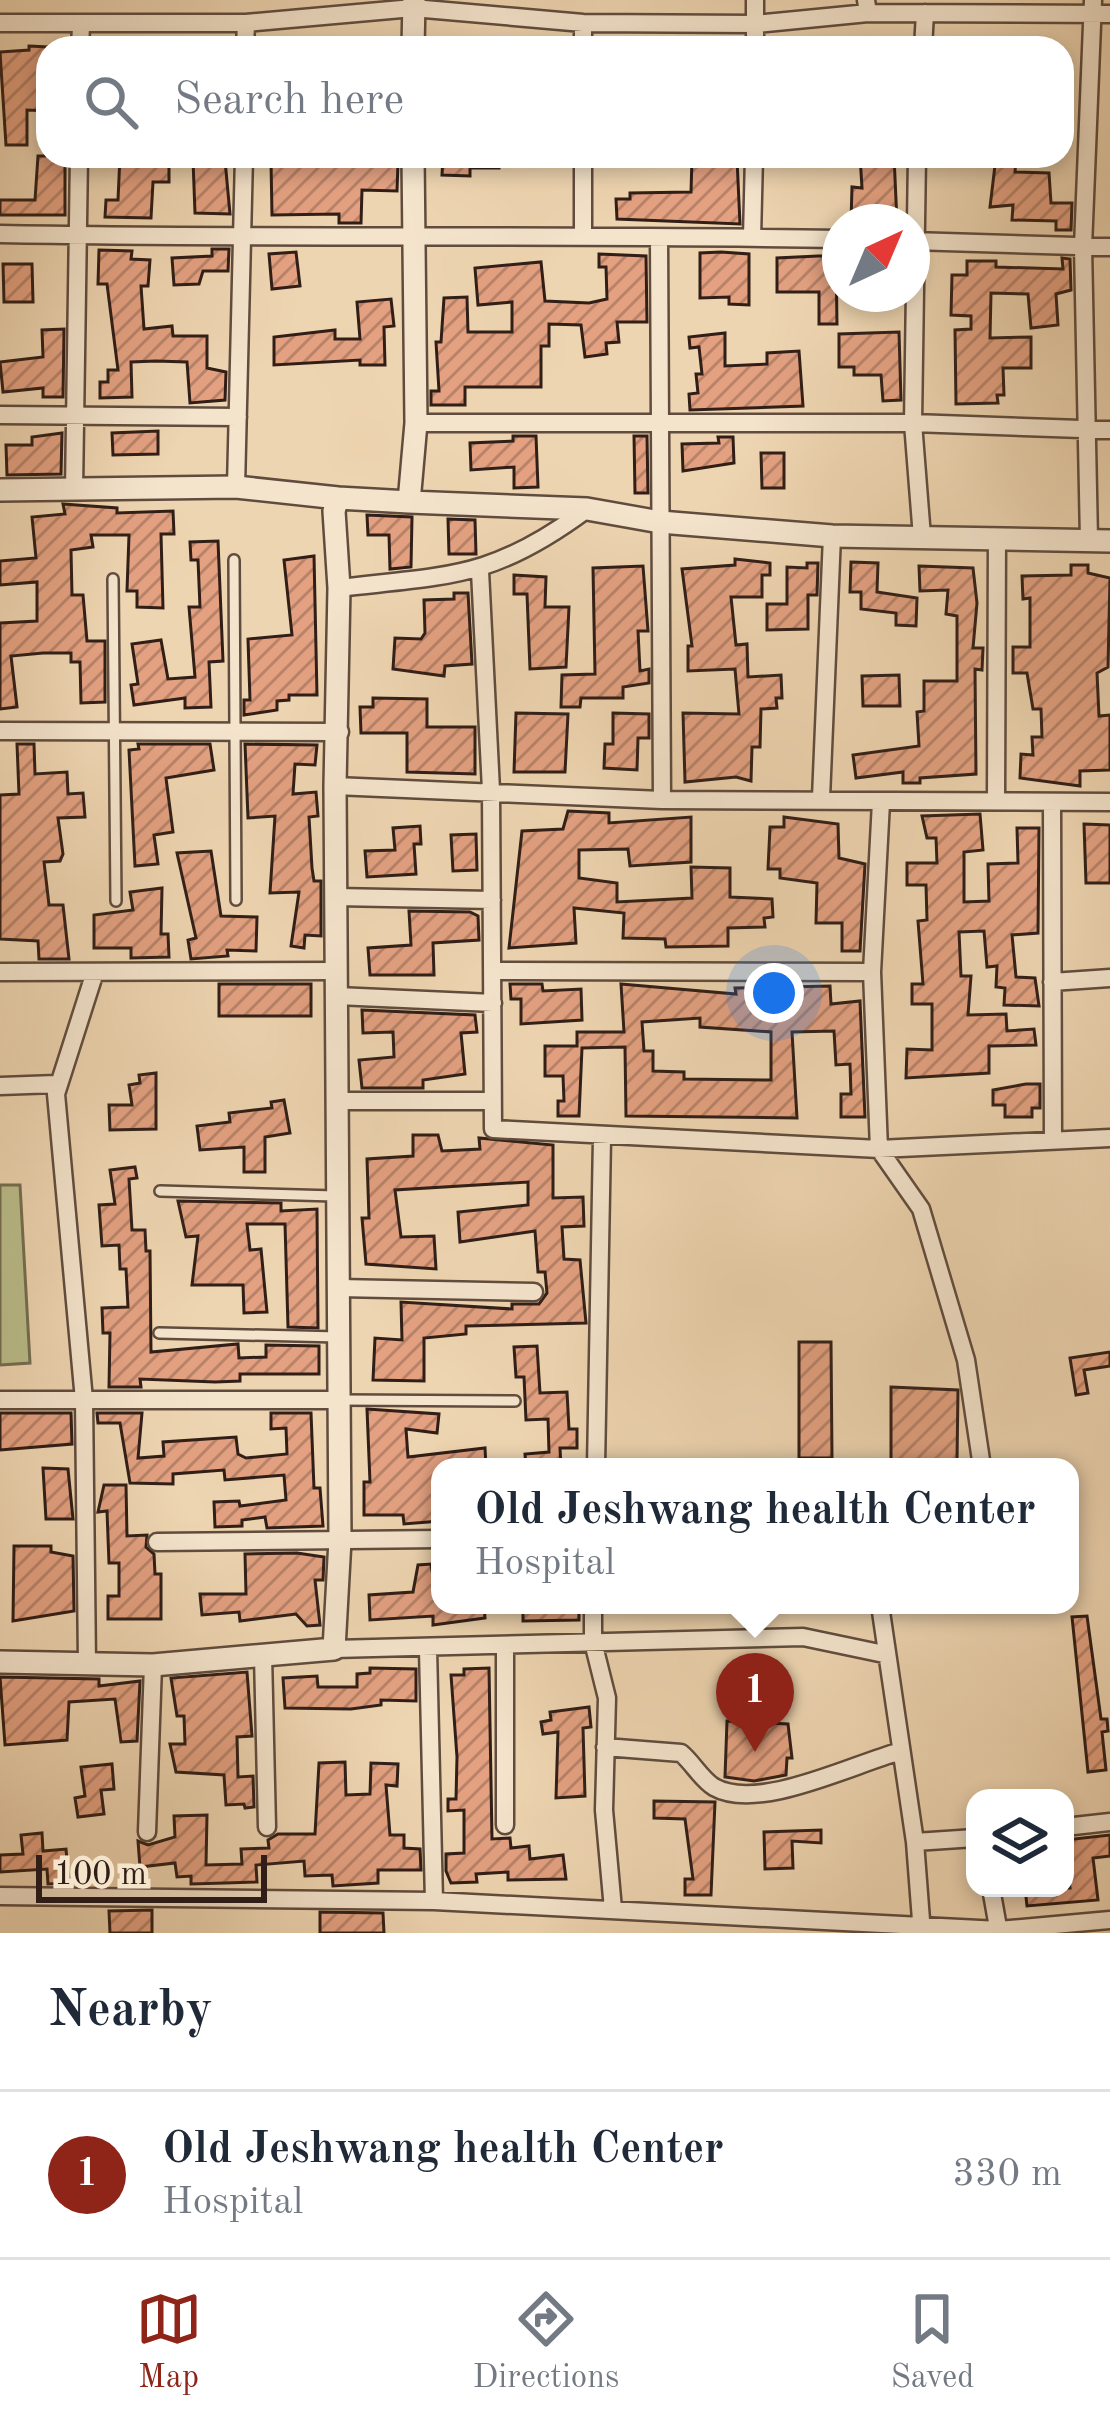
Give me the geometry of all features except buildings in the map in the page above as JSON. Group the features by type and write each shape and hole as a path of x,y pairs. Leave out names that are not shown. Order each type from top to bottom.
{"street":[{"path":"755,0 755,36"},
{"path":"413,36 414,4"},
{"path":"0,23 245,23 414,4 584,23 755,24 867,6 925,13 1098,9 1083,247 1084,430 1100,541 832,536 660,522 587,509 338,499 236,487 0,490"},
{"path":"924,36 925,13"},
{"path":"245,23 245,36"},
{"path":"583,36 584,23"},
{"path":"81,26 81,36"},
{"path":"74,490 79,168"},
{"path":"236,487 244,168"},
{"path":"409,502 416,422 413,168"},
{"path":"583,168 583,233"},
{"path":"752,238 754,168"},
{"path":"914,204 916,168"},
{"path":"0,233 244,239 583,233 822,239"},
{"path":"659,238 662,800"},
{"path":"930,242 1110,247"},
{"path":"912,312 913,422 922,537"},
{"path":"0,415 238,417"},
{"path":"416,422 913,422 1110,430"},
{"path":"334,1649 340,1540 335,786 340,732 334,511 338,499"},
{"path":"339,588 480,571 536,547 587,509"},
{"path":"821,798 832,536"},
{"path":"996,800 997,538"},
{"path":"480,571 491,790 489,1123 496,1131 879,1149 1110,1138"},
{"path":"0,731 340,732"},
{"path":"335,786 662,800 1110,802"},
{"path":"881,802 872,972 879,1149 921,1209 966,1360 981,1458"},
{"path":"1052,802 1053,1141"},
{"path":"336,897 491,900"},
{"path":"0,972 337,971"},
{"path":"493,971 872,972"},
{"path":"87,1664 84,1400 56,1084 95,973"},
{"path":"1052,982 1110,977"},
{"path":"337,996 493,1003"},
{"path":"0,1086 56,1084"},
{"path":"339,1101 489,1101"},
{"path":"596,1458 602,1138"},
{"path":"339,1288 534,1292"},
{"path":"0,1400 339,1400"},
{"path":"158,1542 431,1539"},
{"path":"593,1614 592,1642 607,1698 604,1810 613,1909"},
{"path":"881,1614 915,1842 921,1930"},
{"path":"0,1662 153,1665 334,1649 803,1637 884,1654"},
{"path":"505,1825 506,1646"},
{"path":"428,1649 434,1901"},
{"path":"263,1655 267,1827"},
{"path":"147,1832 153,1665"},
{"path":"605,1747 681,1753 711,1785 728,1793 766,1795 898,1752"},
{"path":"1074,1826 1110,1822"},
{"path":"915,1842 966,1839"},
{"path":"0,1896 434,1901 921,1930 999,1931 1110,1920"},
{"path":"993,1897 999,1931"}],"lane":[{"path":"234,560 236,900"},
{"path":"113,578 116,901"},
{"path":"160,1191 339,1196"},
{"path":"159,1334 339,1337"},
{"path":"339,1400 515,1401"}],"green space":[{"path":"0,1185 20,1185 30,1363 0,1365"}],"place":[{"name":"Old Jeshwang health Center","path":"755,1752"}]}
